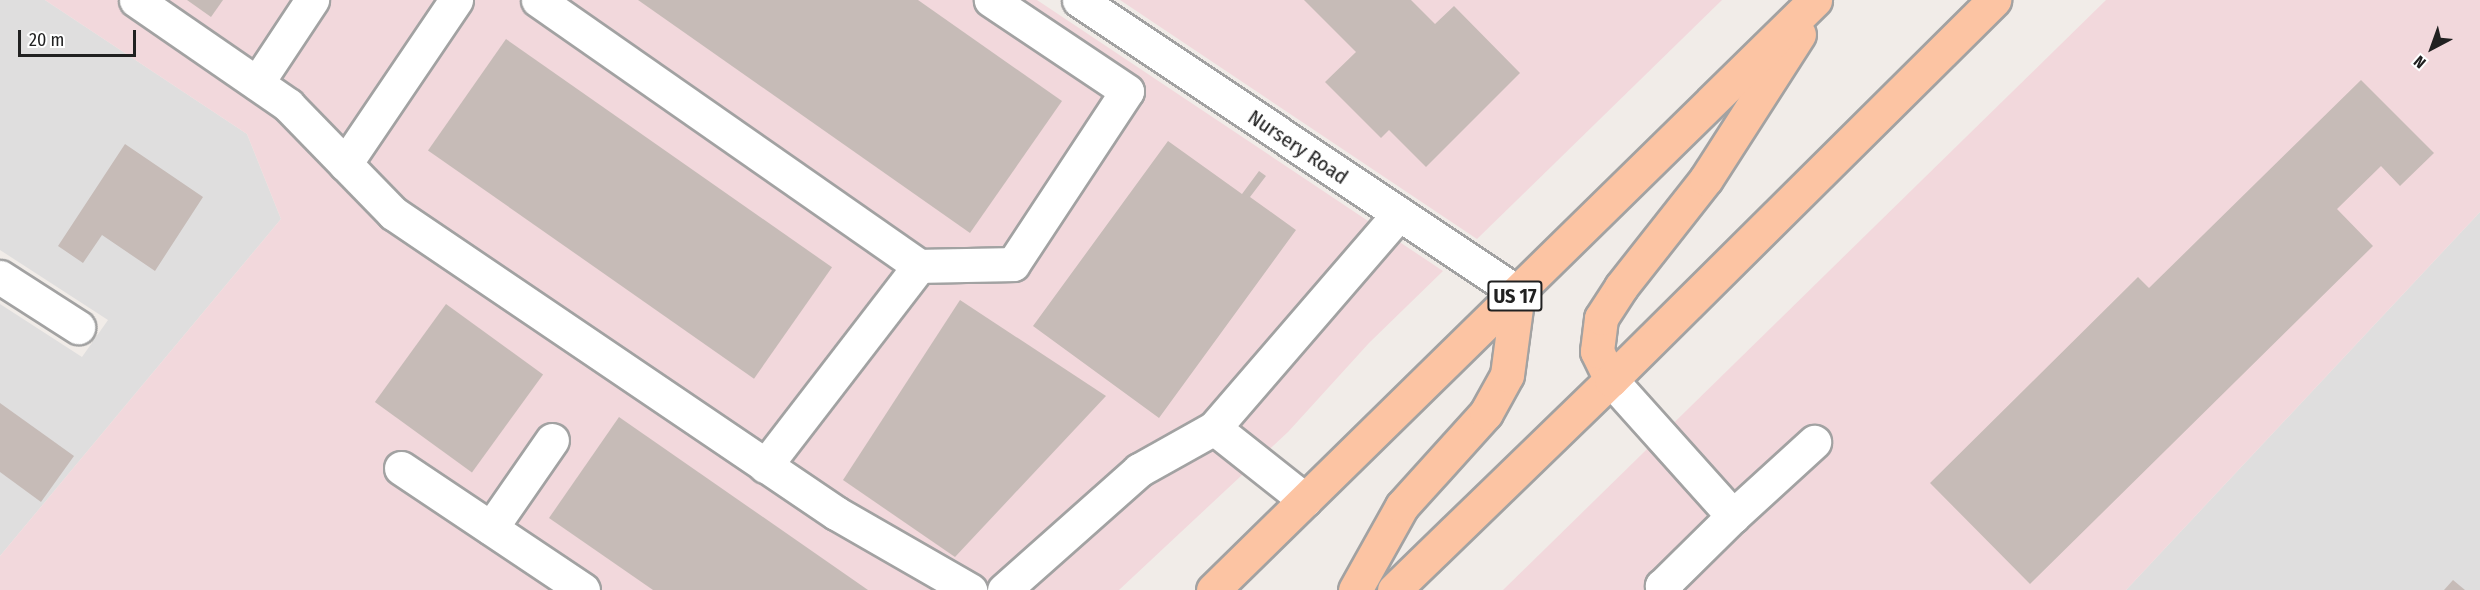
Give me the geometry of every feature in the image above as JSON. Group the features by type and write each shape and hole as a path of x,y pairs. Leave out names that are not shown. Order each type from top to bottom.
{"main road":[{"name":"US 17","path":"1212,590 1815,0"},
{"path":"1611,380 1597,351 1602,318 1621,287 1706,178 1821,0"},
{"path":"1394,590 1611,380 1994,0"},
{"path":"1354,590 1402,506 1486,413 1507,375 1518,293"}],"street":[{"path":"136,0 288,105 393,213 836,513 969,590"},
{"path":"257,83 312,0"},
{"path":"345,164 456,0"},
{"path":"538,0 919,266 1013,264 1127,91 1156,52"},
{"path":"991,0 1127,91"},
{"name":"Nursery Road","path":"1078,0 1518,293"},
{"path":"1004,590 1139,470 1214,428 1399,214"},
{"path":"765,466 919,266"},
{"path":"0,277 78,327"},
{"path":"1611,380 1733,516"},
{"path":"1214,428 1305,500"},
{"path":"491,528 552,440"},
{"path":"1662,589 1733,516 1814,442"},
{"path":"401,468 583,590"}],"shaded area":[{"path":"0,0 45,0 247,134 281,219 0,556 0,304 82,357 108,320 0,250"},
{"path":"45,0 1037,0 1443,271 1369,343 1288,432 1119,590 0,590 0,556 281,219 247,134"},
{"path":"1120,0 1722,0 1477,239"},
{"path":"2106,0 2480,0 2480,212 2126,590 1503,590"},
{"path":"2480,212 2480,590 2126,590"}],"building":[{"path":"187,0 223,0 211,17"},
{"path":"638,0 918,0 1062,101 970,233"},
{"path":"1304,0 1411,0 1435,24 1454,6 1520,73 1426,167 1389,130 1381,138 1325,82 1356,52"},
{"path":"506,39 832,267 754,379 428,150"},
{"path":"2361,80 2434,153 2400,186 2381,166 2337,209 2373,246 2030,584 1930,483 2138,277 2149,288"},
{"path":"1168,141 1242,194 1259,171 1266,176 1250,197 1296,230 1159,418 1033,326"},
{"path":"125,144 203,197 155,271 102,235 83,263 58,246"},
{"path":"960,300 1106,396 955,557 843,480"},
{"path":"446,304 543,375 472,472 375,402"},
{"path":"0,403 74,456 41,502 0,472"},
{"path":"619,417 868,590 653,590 549,518"},
{"path":"2453,580 2465,590 2444,590"}]}
